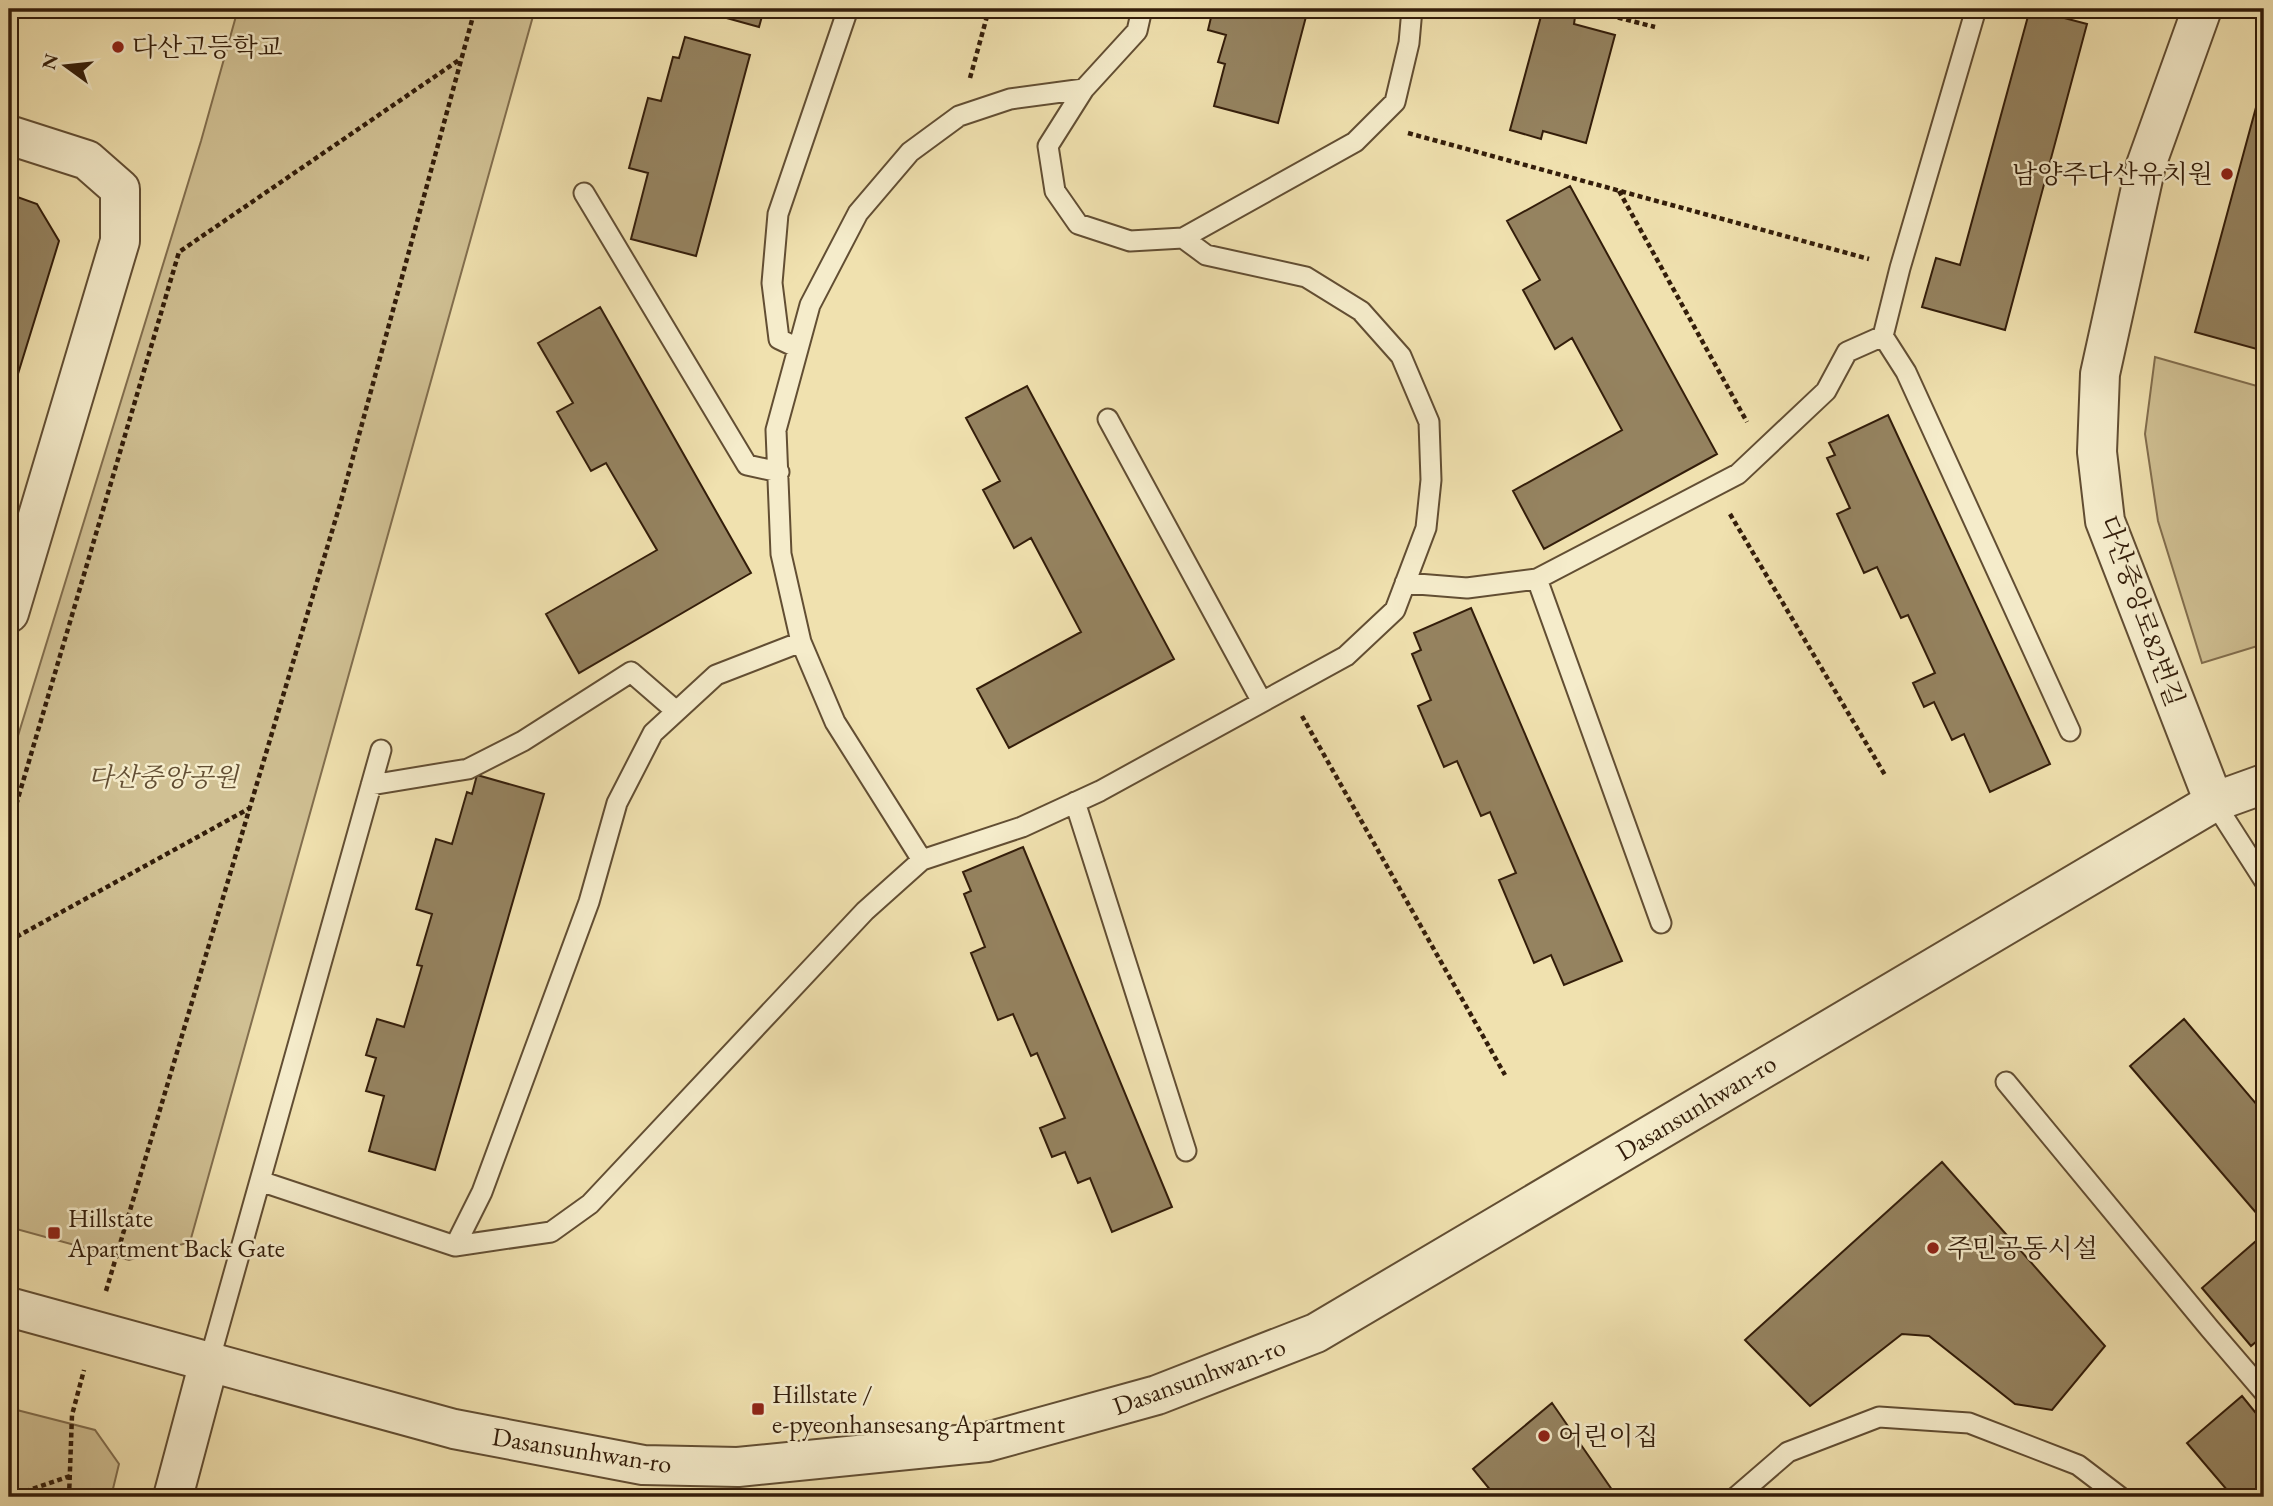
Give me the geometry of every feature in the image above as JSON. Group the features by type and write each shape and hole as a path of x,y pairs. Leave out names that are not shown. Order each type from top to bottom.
{"street":[{"name":"다산중앙로82번길","path":"2202,9 2146,165 2100,374 2097,452 2105,521 2214,802"},
{"path":"9,135 87,160 120,189 120,242 9,613"},
{"name":"Dasansunhwan-ro","path":"9,1307 454,1429 643,1465 738,1467 987,1442 1157,1395 1316,1333 2214,802 2264,784"},
{"path":"173,1497 209,1362"}],"lane":[{"path":"798,348 779,339 772,282 778,214 848,9"},
{"path":"1142,9 1137,31 1084,89 1048,146 1055,191 1078,224 1130,241 1183,238 1355,142 1395,102 1409,43 1412,9"},
{"path":"1976,9 1883,335 1906,372 2070,731"},
{"path":"922,860 835,722 801,642 781,554 776,430 810,305 859,213 910,152 959,116 1010,99 1084,89"},
{"path":"584,194 747,465 779,472"},
{"path":"260,1181 455,1246 551,1232 590,1204 865,911 922,860 1023,827 1100,791 1346,656 1395,610 1426,528 1431,480 1429,422 1401,356 1361,311 1307,277 1206,255 1183,238"},
{"path":"1405,583 1467,588 1537,579 1738,474 1826,391 1847,352 1883,335"},
{"path":"1108,419 1262,702"},
{"path":"1537,579 1661,923"},
{"path":"455,1246 482,1192 584,915 617,803 653,733 716,675 801,642"},
{"path":"371,785 468,769 523,741 631,672 676,711"},
{"path":"209,1362 381,750"},
{"path":"1076,802 1186,1152"},
{"path":"2214,802 2264,880"},
{"path":"2006,1082 2264,1392"},
{"path":"1736,1497 1788,1452 1879,1417 1969,1423 2078,1465 2120,1497"}],"path":[{"path":"69,1497 72,1415 95,1330 341,501 475,9"},
{"path":"959,116 989,9"},
{"path":"1585,9 1655,27"},
{"path":"9,829 179,253 461,59"},
{"path":"1374,124 1900,268"},
{"path":"1618,190 1763,451"},
{"path":"1714,486 1885,775"},
{"path":"1287,688 1505,1075"},
{"path":"9,941 251,807"},
{"path":"9,1497 70,1476"}],"green space":[{"name":"다산중앙공원","path":"238,9 535,9 190,1242 129,1260 9,1227 9,765 201,141"},
{"path":"2155,357 2264,388 2264,644 2202,663 2158,521 2145,434"},
{"path":"9,1408 95,1430 119,1464 111,1497 9,1497"}],"building":[{"path":"694,9 764,9 759,27"},
{"path":"1213,9 1308,9 1278,123 1214,106 1225,64 1218,62 1226,35 1208,30"},
{"path":"1543,9 1575,17 1574,24 1615,35 1586,143 1543,131 1541,139 1510,130"},
{"path":"2030,9 2087,24 2005,330 1922,307 1936,258 1960,265"},
{"path":"685,37 750,55 696,256 631,239 648,173 629,168 648,98 661,101 673,57 679,58"},
{"path":"2258,100 2264,102 2264,351 2195,332"},
{"path":"1570,186 1717,454 1544,549 1513,491 1622,430 1572,338 1555,349 1523,290 1540,280 1507,221"},
{"path":"9,194 37,204 59,241 9,403"},
{"path":"600,307 751,573 579,673 546,614 657,550 606,463 591,471 557,412 573,403 538,343"},
{"path":"1027,386 1174,659 1009,748 977,689 1081,632 1031,538 1014,548 983,490 1000,481 966,418"},
{"path":"1888,415 2050,764 1990,792 1964,734 1952,740 1934,702 1924,707 1913,683 1935,673 1908,615 1901,618 1877,567 1864,573 1837,514 1850,508 1827,458 1835,455 1829,443"},
{"path":"1471,608 1622,961 1564,985 1551,955 1534,963 1499,880 1516,873 1490,812 1481,816 1457,761 1444,767 1418,706 1431,700 1412,654 1421,650 1414,633"},
{"path":"477,775 544,794 435,1170 369,1151 384,1096 366,1091 376,1058 366,1055 377,1019 404,1027 422,966 417,965 432,914 416,909 436,839 452,844 467,792 472,794"},
{"path":"1023,847 1172,1207 1112,1232 1090,1178 1078,1183 1065,1152 1052,1157 1040,1128 1065,1118 1037,1053 1031,1056 1013,1014 998,1020 971,953 985,947 964,894 971,891 963,872"},
{"path":"2184,1019 2264,1113 2264,1222 2130,1066"},
{"name":"주민공동시설","path":"1942,1162 2105,1346 2052,1410 2015,1404 1929,1336 1902,1334 1810,1406 1745,1340"},
{"path":"2264,1234 2264,1335 2251,1346 2202,1288"},
{"path":"2242,1396 2264,1423 2264,1497 2233,1497 2187,1443"},
{"name":"어린이집","path":"1552,1403 1617,1497 1496,1497 1473,1469"}],"place":[{"name":"다산고등학교","path":"118,47"},
{"name":"남양주다산유치원","path":"2227,174"},
{"name":"Hillstate Apartment Back Gate","path":"54,1233"},
{"name":"주민공동시설","path":"1933,1248"},
{"name":"Hillstate / e-pyeonhansesang Apartment","path":"758,1409"},
{"name":"어린이집","path":"1544,1436"}]}
